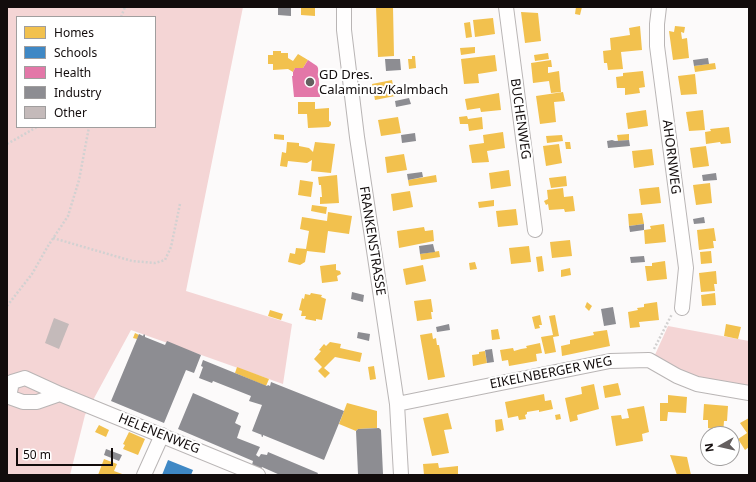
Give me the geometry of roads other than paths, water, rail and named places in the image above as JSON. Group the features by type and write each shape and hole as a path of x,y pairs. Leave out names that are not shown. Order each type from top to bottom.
{"street":[{"name":"FRANKENSTRASSE","path":"344,7 344,30 357,137 397,404 401,475"},
{"name":"BUCHENWEG","path":"506,7 535,230"},
{"name":"AHORNWEG","path":"659,7 656,24 657,46 686,268 682,308"},
{"name":"EIKELNBERGER WEG","path":"397,404 610,361 649,360 677,376 697,384 749,393"},
{"name":"HELENENWEG","path":"60,394 258,475"},
{"path":"144,475 162,435"}],"place":[{"name":"GD Dres. Calaminus/Kalmbach","path":"310,82"}]}
